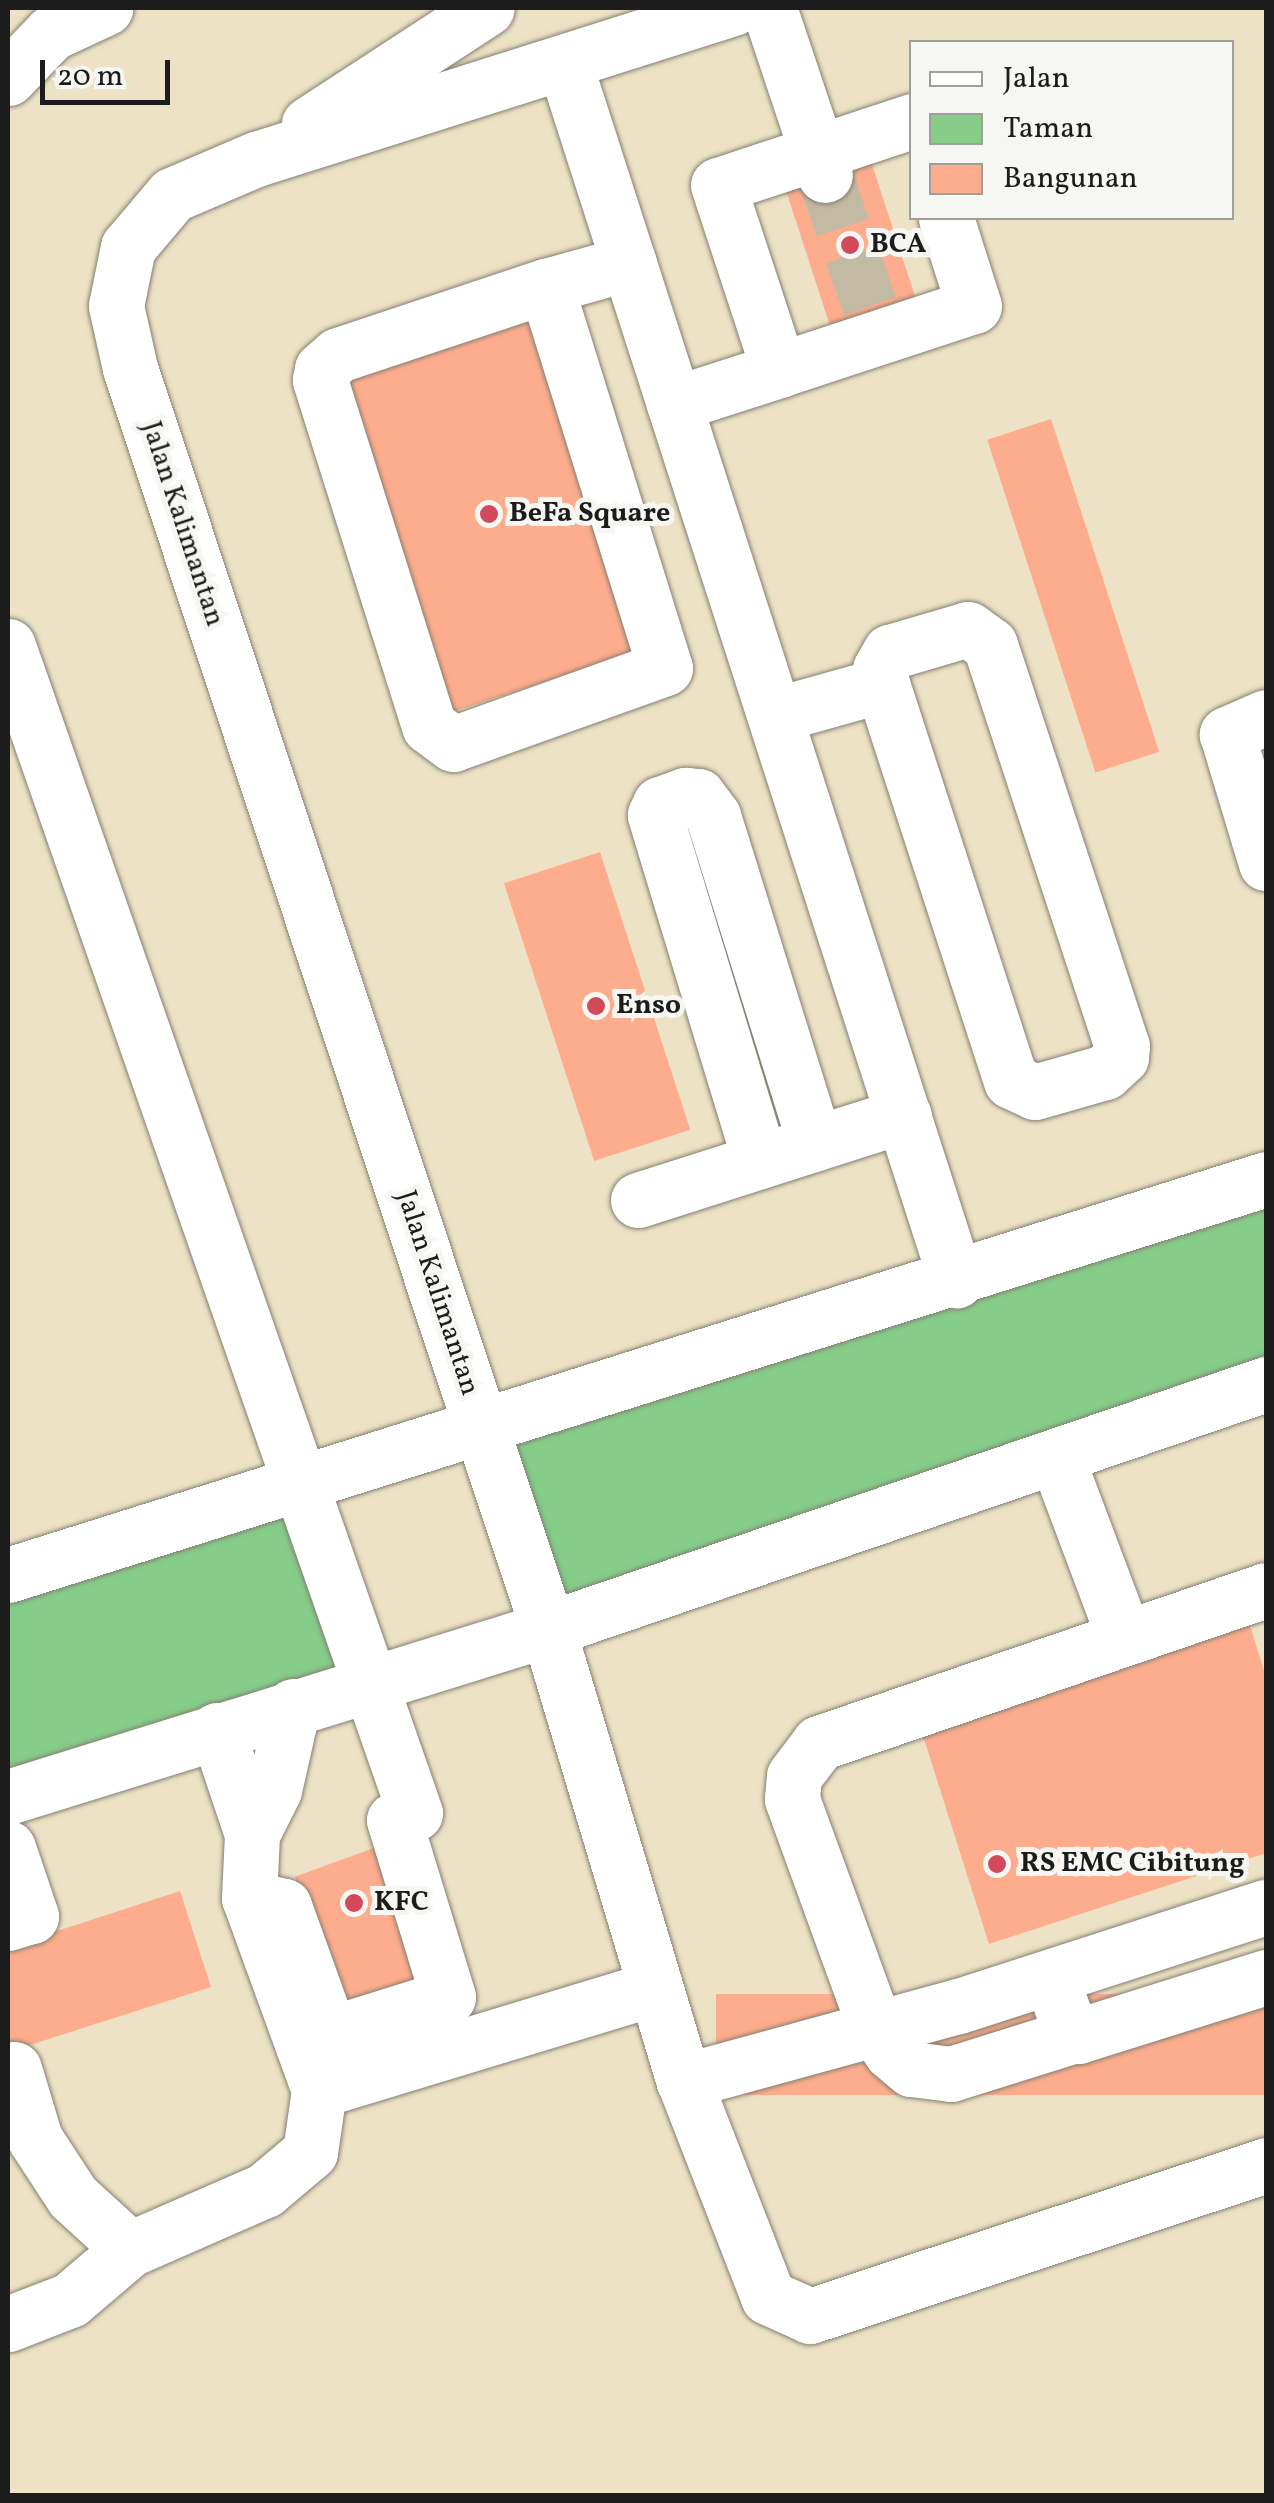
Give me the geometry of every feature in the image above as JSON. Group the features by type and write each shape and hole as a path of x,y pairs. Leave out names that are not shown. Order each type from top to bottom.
{"street":[{"path":"8,78 51,33 106,8"},
{"path":"256,159 487,8"},
{"name":"Jalan Kalimantan","path":"732,8 256,159 172,196 128,247 116,306 130,368 548,1629 684,2081 768,2298 810,2316 1266,2165"},
{"path":"769,8 822,164"},
{"path":"564,62 778,714 956,1280"},
{"path":"779,370 718,185 822,164 909,123"},
{"path":"674,404 779,370 877,326 974,306 947,220"},
{"path":"546,286 664,668 453,744 429,726 320,380 322,369 338,355 546,286 629,263"},
{"path":"968,628 990,644 1122,1046 1115,1066 1035,1092 1011,1081 882,685 883,659 898,647 968,628"},
{"path":"8,646 17,717 300,1482 415,1813 483,2041"},
{"path":"778,714 882,685"},
{"path":"1266,717 1226,734 1266,863"},
{"path":"760,1161 655,815 675,798 698,796 713,816 816,1144"},
{"path":"638,1200 904,1116"},
{"path":"480,1424 956,1280 1266,1179"},
{"path":"8,1796 548,1629 1266,1384"},
{"name":"Jalan Kalimantan","path":"8,1575 480,1424"},
{"path":"1056,1456 1124,1637"},
{"path":"684,2081 876,2030 1243,1914 1251,1982 951,2074 929,2075 911,2069 876,2030 792,1799 804,1757 819,1743 1266,1590"},
{"path":"252,1834 274,1790 293,1706"},
{"path":"8,2324 70,2300 130,2249 265,2190 310,2152 318,2090 250,1898 252,1834 217,1730"},
{"path":"250,1898 284,1906 330,2034 441,2002 448,1988 394,1820 415,1813"},
{"path":"8,1848 19,1920"},
{"path":"1116,1955 1136,2018"},
{"path":"1052,1976 1072,2036"},
{"path":"318,2090 655,1988"},
{"path":"14,2069 34,2139 73,2197 130,2249"}],"green space":[{"path":"1266,1179 1266,1384 548,1629 480,1424"},
{"path":"300,1481 368,1683 8,1797 8,1575"}],"building":[{"name":"BCA","path":"871,161 916,301 831,329 785,189"},
{"name":"BeFa Square","path":"528,316 637,652 452,712 343,376"},
{"path":"1051,419 1159,752 1095,773 987,440"},
{"name":"Enso","path":"600,852 690,1130 594,1161 504,883"},
{"path":"1247,1616 1266,1677 1266,1853 989,1944 919,1723"},
{"name":"KFC","path":"385,1844 434,1978 344,2011 295,1877"},
{"path":"180,1891 211,1987 8,2052 8,1947"},
{"path":"716,1994 1266,1994 1266,2095 716,2095"}],"tunnel":[{"path":"825,175 873,315"}],"place":[{"name":"BCA","path":"850,245"},
{"name":"BeFa Square","path":"489,514"},
{"name":"Enso","path":"596,1006"},
{"name":"RS EMC Cibitung","path":"997,1864"},
{"name":"KFC","path":"354,1903"}]}
